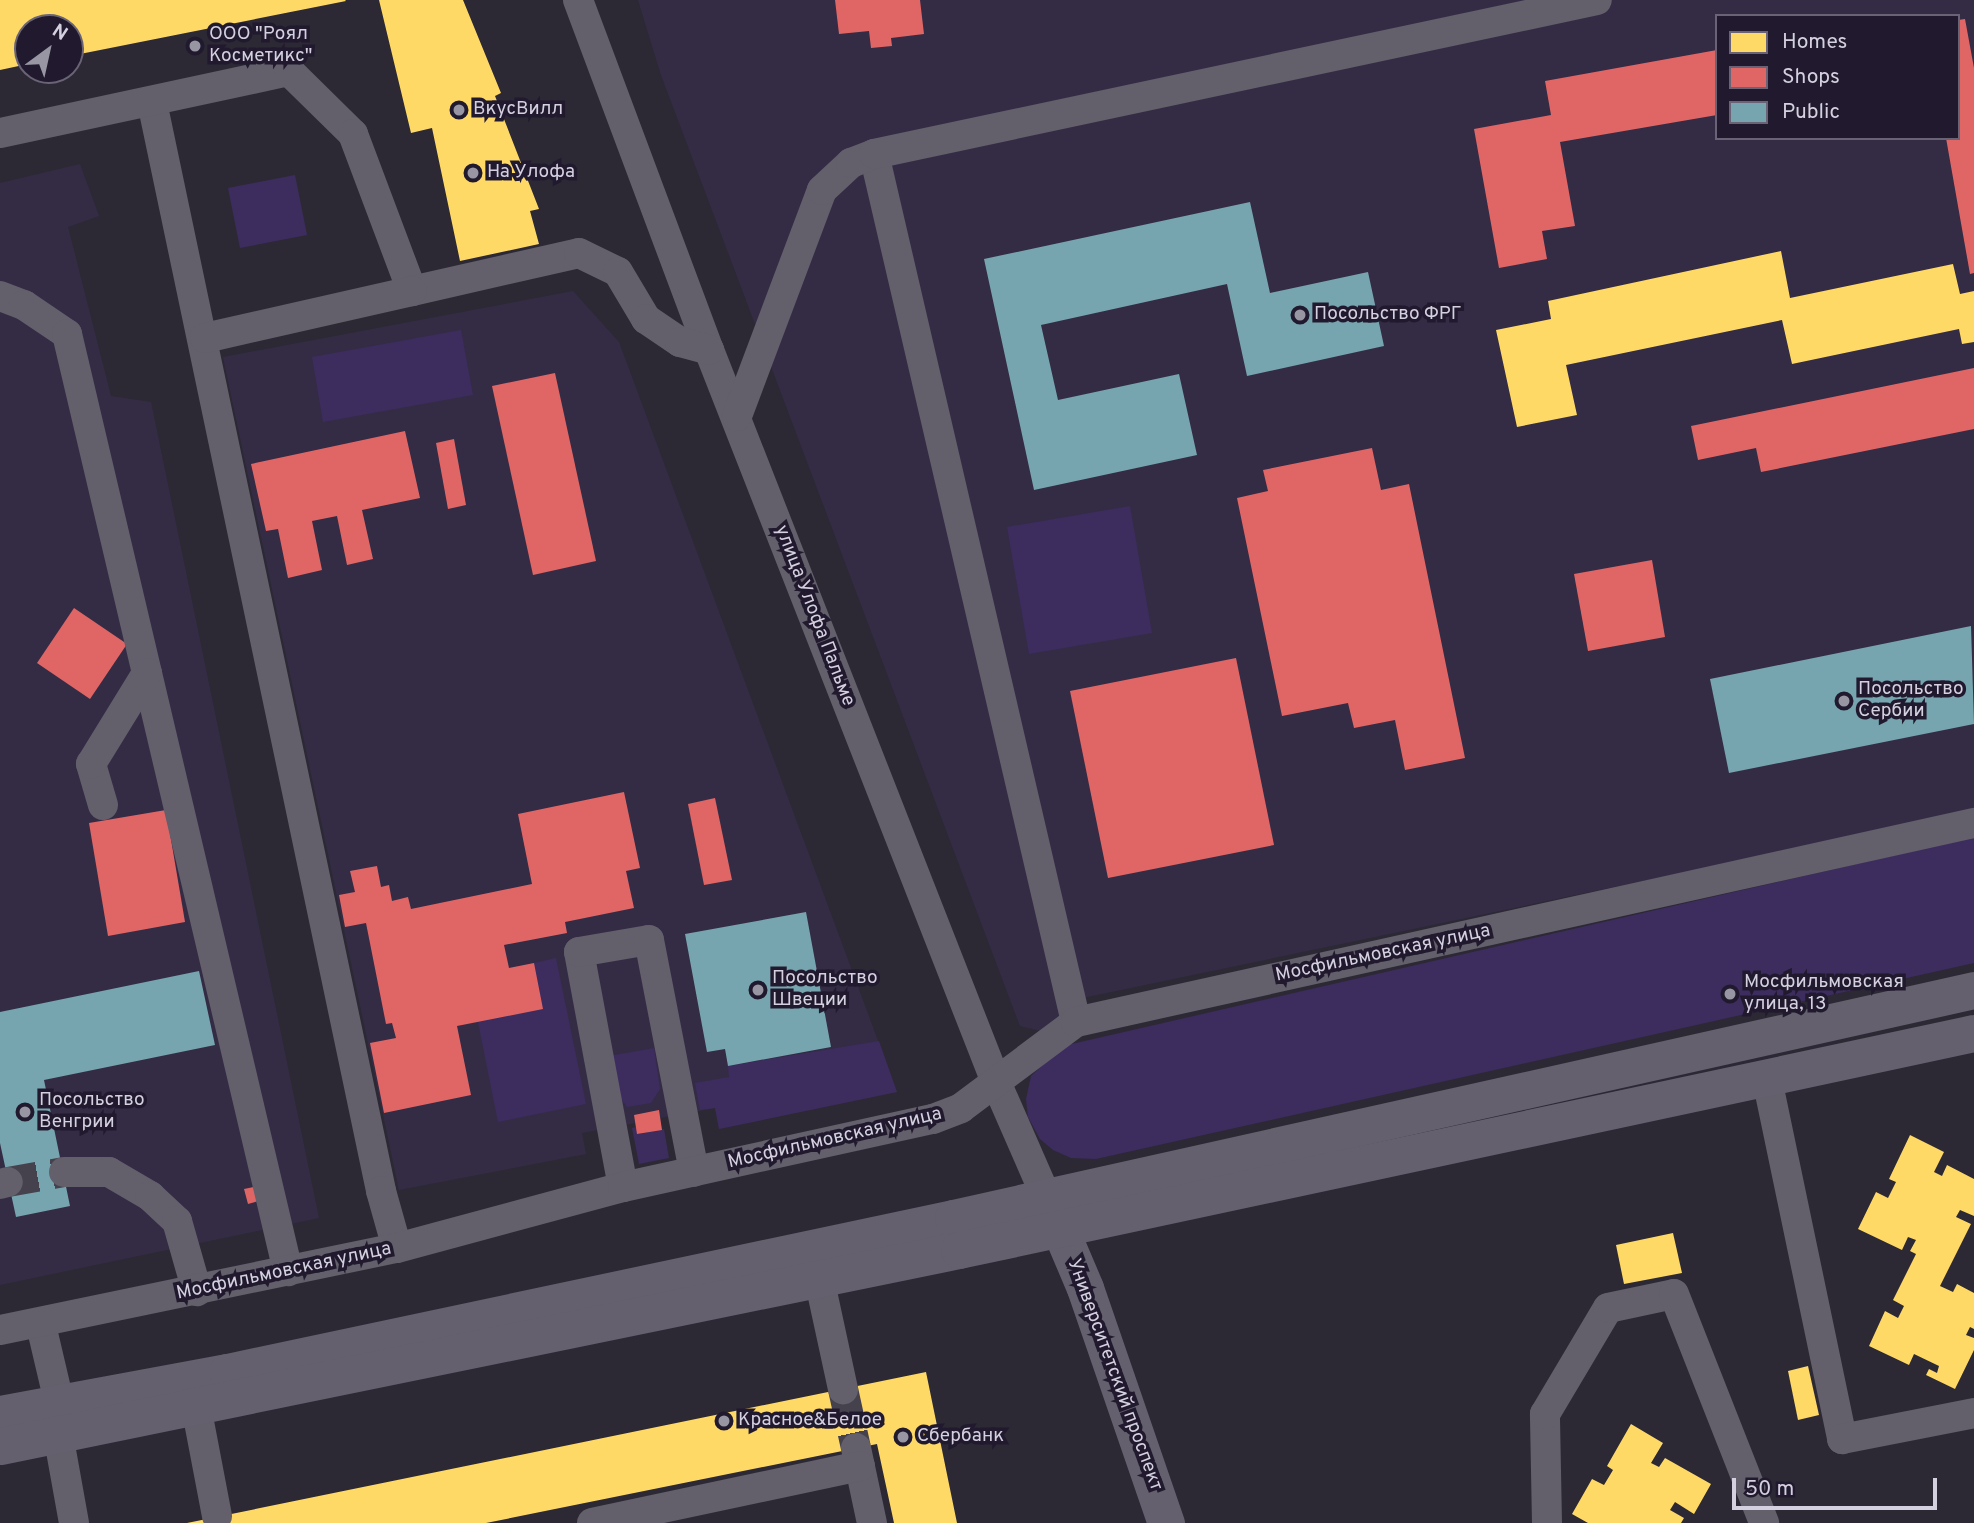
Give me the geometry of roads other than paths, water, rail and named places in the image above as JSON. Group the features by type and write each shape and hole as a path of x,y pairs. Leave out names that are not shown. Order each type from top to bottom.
{"main road":[{"path":"0,1446 58,1418 227,1372 1974,990"},
{"path":"0,1414 58,1418 196,1406 1060,1229 1974,1033"},
{"name":"Университетский проспект","path":"1060,1229 1085,1288 1166,1523"}],"street":[{"name":"улица Улофа Пальме","path":"578,0 709,350 996,1082 1060,1229"},
{"path":"737,416 822,190 851,163 874,154 1597,0"},
{"path":"0,133 289,71 353,134 412,291"},
{"path":"152,102 205,338 381,1191 397,1248"},
{"path":"874,154 1076,1022"},
{"path":"205,338 579,253 618,272 646,319 680,342 709,350"},
{"path":"0,296 24,305 67,334 288,1271"},
{"path":"103,805 91,764 147,673"},
{"name":"Мосфильмовская улица","path":"0,1330 41,1325 397,1248 623,1187 933,1119 961,1108 1076,1022 1974,823"},
{"path":"623,1187 579,952 649,940 694,1172"},
{"path":"1767,1079 1842,1439 1974,1413"},
{"path":"64,1171 109,1172 150,1196 177,1221 197,1291"},
{"path":"819,1278 843,1389"},
{"path":"1547,1523 1545,1414 1608,1308 1674,1294 1764,1523"},
{"path":"41,1325 74,1523"},
{"path":"196,1406 218,1516"},
{"path":"592,1523 858,1457 872,1523"}],"tunnel":[{"path":"8,1182 64,1172"},
{"path":"843,1389 856,1448"}],"place":[{"name":"ООО \"Роял Косметикс\"","path":"195,46"},
{"name":"ВкусВилл","path":"459,110"},
{"name":"На Улофа","path":"473,173"},
{"name":"Посольство ФРГ","path":"1300,315"},
{"name":"Посольство Сербии","path":"1844,701"},
{"name":"Посольство Швеции","path":"758,990"},
{"name":"Мосфильмовская улица, 13","path":"1730,994"},
{"name":"Посольство Венгрии","path":"25,1112"},
{"name":"Красное&Белое","path":"724,1421"},
{"name":"Сбербанк","path":"903,1437"}]}
